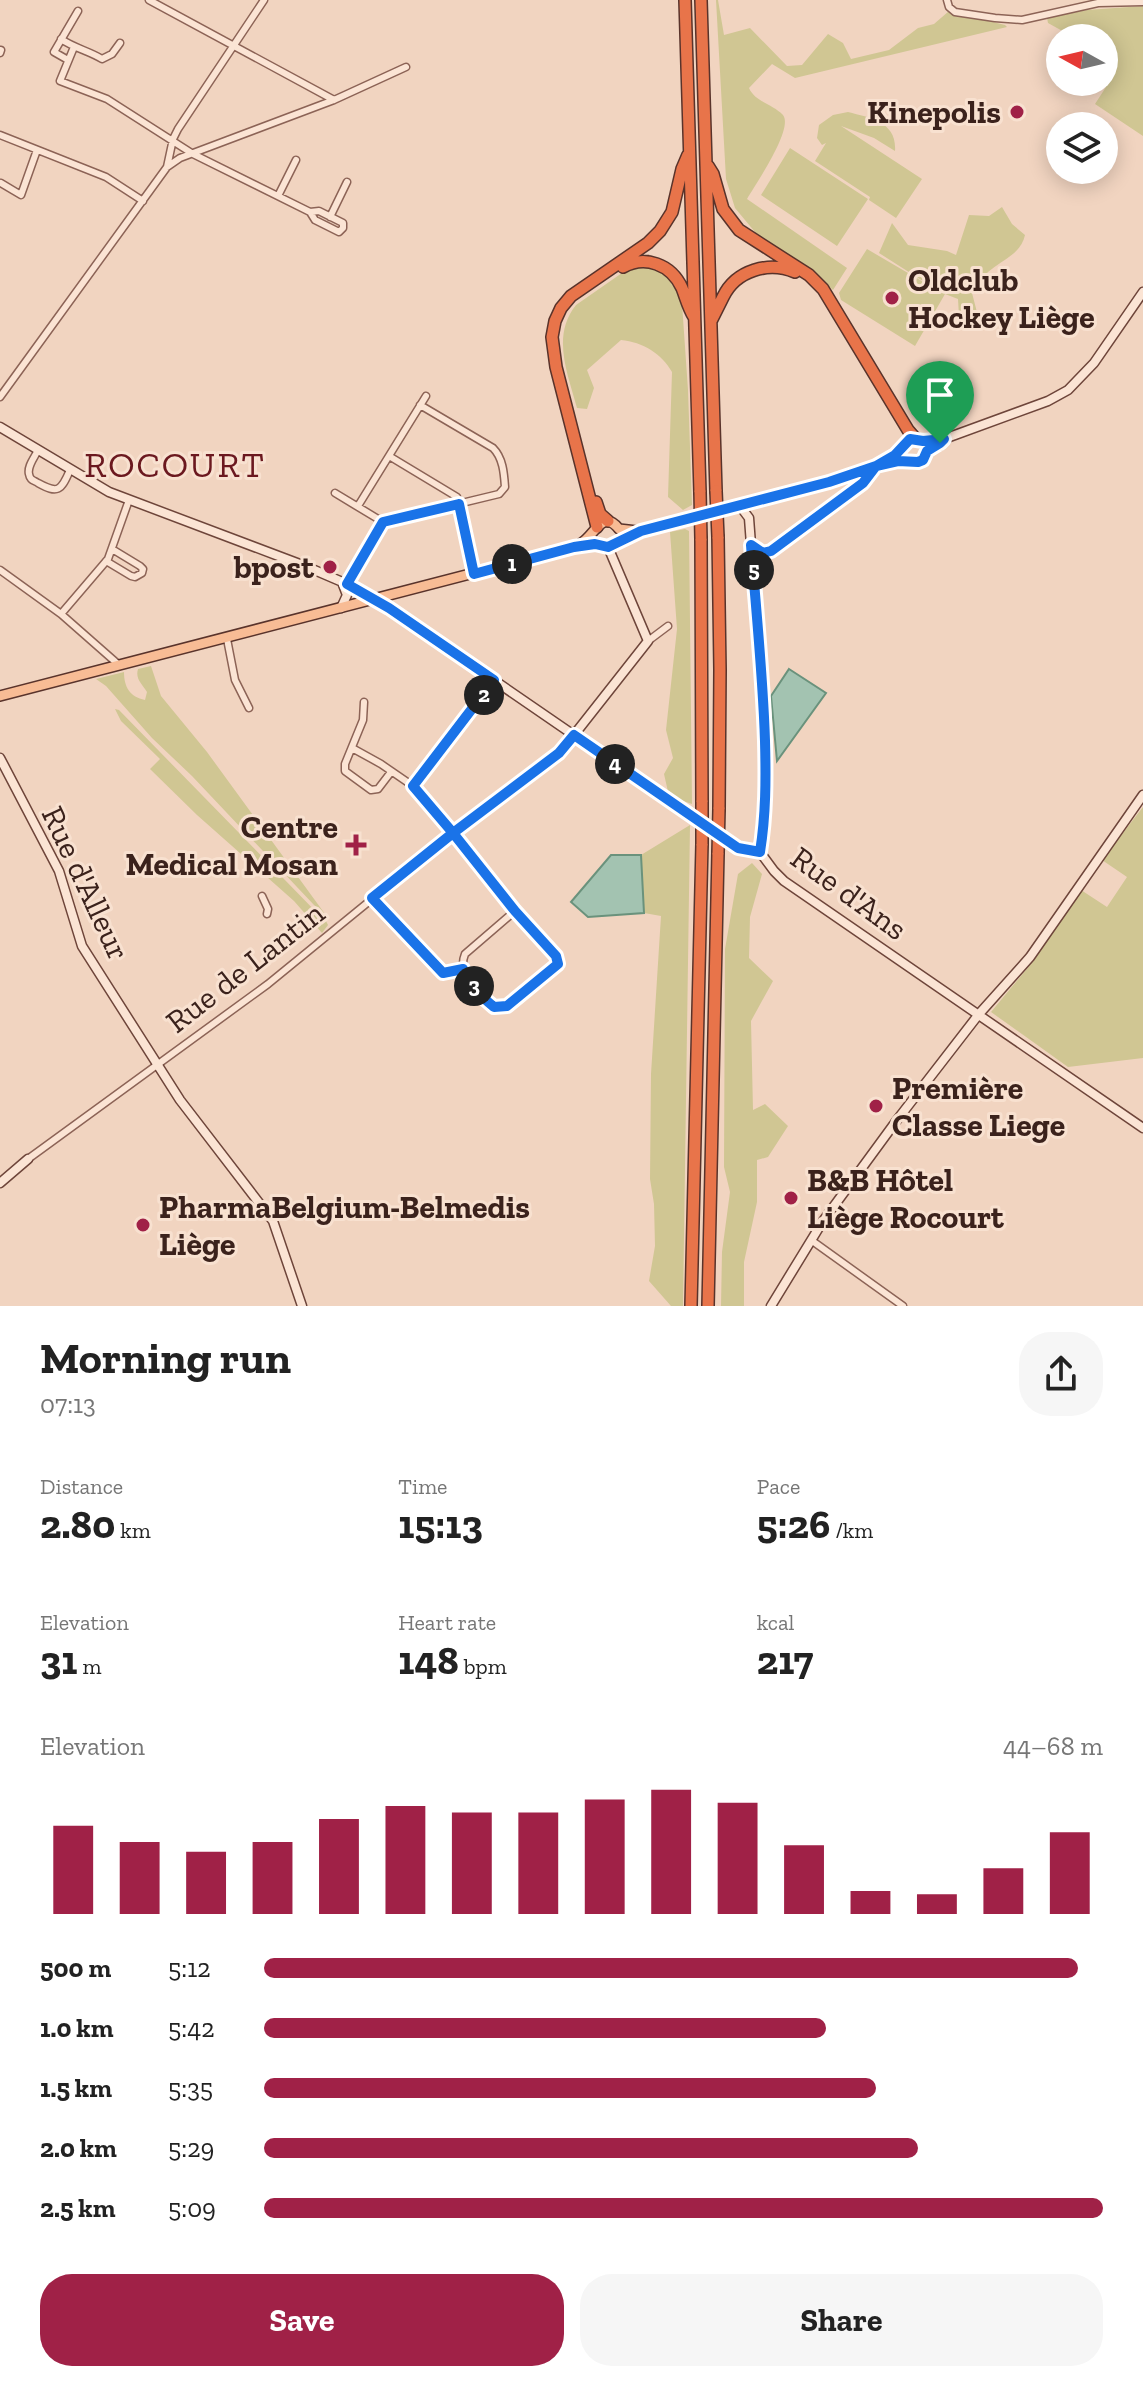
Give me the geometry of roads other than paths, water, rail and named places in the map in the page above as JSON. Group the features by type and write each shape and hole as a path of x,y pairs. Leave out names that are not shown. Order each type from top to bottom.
{"highway":[{"path":"685,0 701,539 702,844 691,1306"},
{"path":"701,0 720,670 708,1306"},
{"path":"600,526 556,367 552,337 555,321 571,296 648,243 660,231 672,212 682,169 690,151"},
{"path":"706,163 713,174 723,209 739,230 817,281 908,430 912,442"},
{"path":"600,526 600,514 560,359 558,341 566,311 575,300 635,261 655,263 670,272 682,287 687,305 695,317"},
{"path":"711,321 728,290 752,271 772,266 799,274 820,293 912,442"}],"main road":[{"path":"0,696 574,547 604,546 619,535 740,506 876,466 923,460 927,451 912,442"},
{"path":"907,461 903,455 912,442"},
{"path":"876,466 912,442"},
{"path":"574,547 590,538 600,526 615,524 619,535"},
{"path":"600,526 595,537 604,546"}],"street":[{"path":"149,0 334,100"},
{"path":"167,167 173,139 264,0"},
{"path":"947,0 955,12 1012,20 1098,3 1143,2"},
{"path":"68,60 54,52 78,11"},
{"path":"61,39 102,59 112,54 120,43"},
{"path":"74,47 60,81 107,99 193,154 310,212 315,220 339,232 343,228 343,223 319,211 310,212"},
{"path":"0,397 167,167 180,158 334,100 406,67"},
{"path":"0,135 106,177 143,201"},
{"path":"1,183 21,195 37,150"},
{"path":"278,196 296,160"},
{"path":"330,217 347,182"},
{"path":"912,442 944,439 1048,401 1068,390 1094,363 1143,292"},
{"path":"358,506 426,396"},
{"path":"341,608 347,595 344,582 383,522 499,494 505,487 499,454 493,448 420,405"},
{"name":"Rue d'Ans","path":"0,427 109,492 236,538 344,582 375,600 738,848 760,852 784,881 1143,1128"},
{"path":"927,451 944,439"},
{"path":"38,450 29,467 32,479 56,490 62,486 70,470"},
{"path":"389,456 457,497 474,574"},
{"path":"751,545 763,553 771,551 867,479 876,466"},
{"path":"335,493 383,522"},
{"path":"61,614 106,561 129,500"},
{"path":"740,506 748,515 762,679 766,814 760,852"},
{"path":"604,546 648,641 668,626"},
{"path":"106,561 131,576 142,573 140,566 112,549"},
{"path":"0,570 61,614 119,665"},
{"path":"391,610 397,594"},
{"path":"227,639 235,680 249,708"},
{"name":"Rue de Lantin","path":"28,1159 268,984 453,833 559,753 648,641"},
{"path":"413,786 494,680"},
{"path":"364,702 363,720 345,771 371,790 378,789 391,772"},
{"path":"352,748 413,786 515,911 556,956 558,964 507,1006 494,1007 465,976 461,963 465,954 515,911"},
{"name":"Rue d'Alleur","path":"0,758 59,871 82,946 180,1100 273,1221 302,1306"},
{"path":"771,1306 811,1240 897,1120 979,1014 1030,957 1143,795"},
{"path":"262,896 267,914"},
{"path":"372,898 443,973 463,969"},
{"path":"0,1183 28,1159"},
{"path":"811,1240 903,1306"}],"place":[{"name":"Kinepolis","path":"1017,112"},
{"name":"Oldclub Hockey Liège","path":"892,298"},
{"name":"bpost","path":"330,567"},
{"name":"Centre Medical Mosan","path":"356,845"},
{"name":"Première Classe Liege","path":"876,1106"},
{"name":"B&B Hôtel Liège Rocourt","path":"791,1198"},
{"name":"PharmaBelgium-Belmedis Liège","path":"143,1225"}],"district":[{"name":"ROCOURT","path":"175,464"}]}
